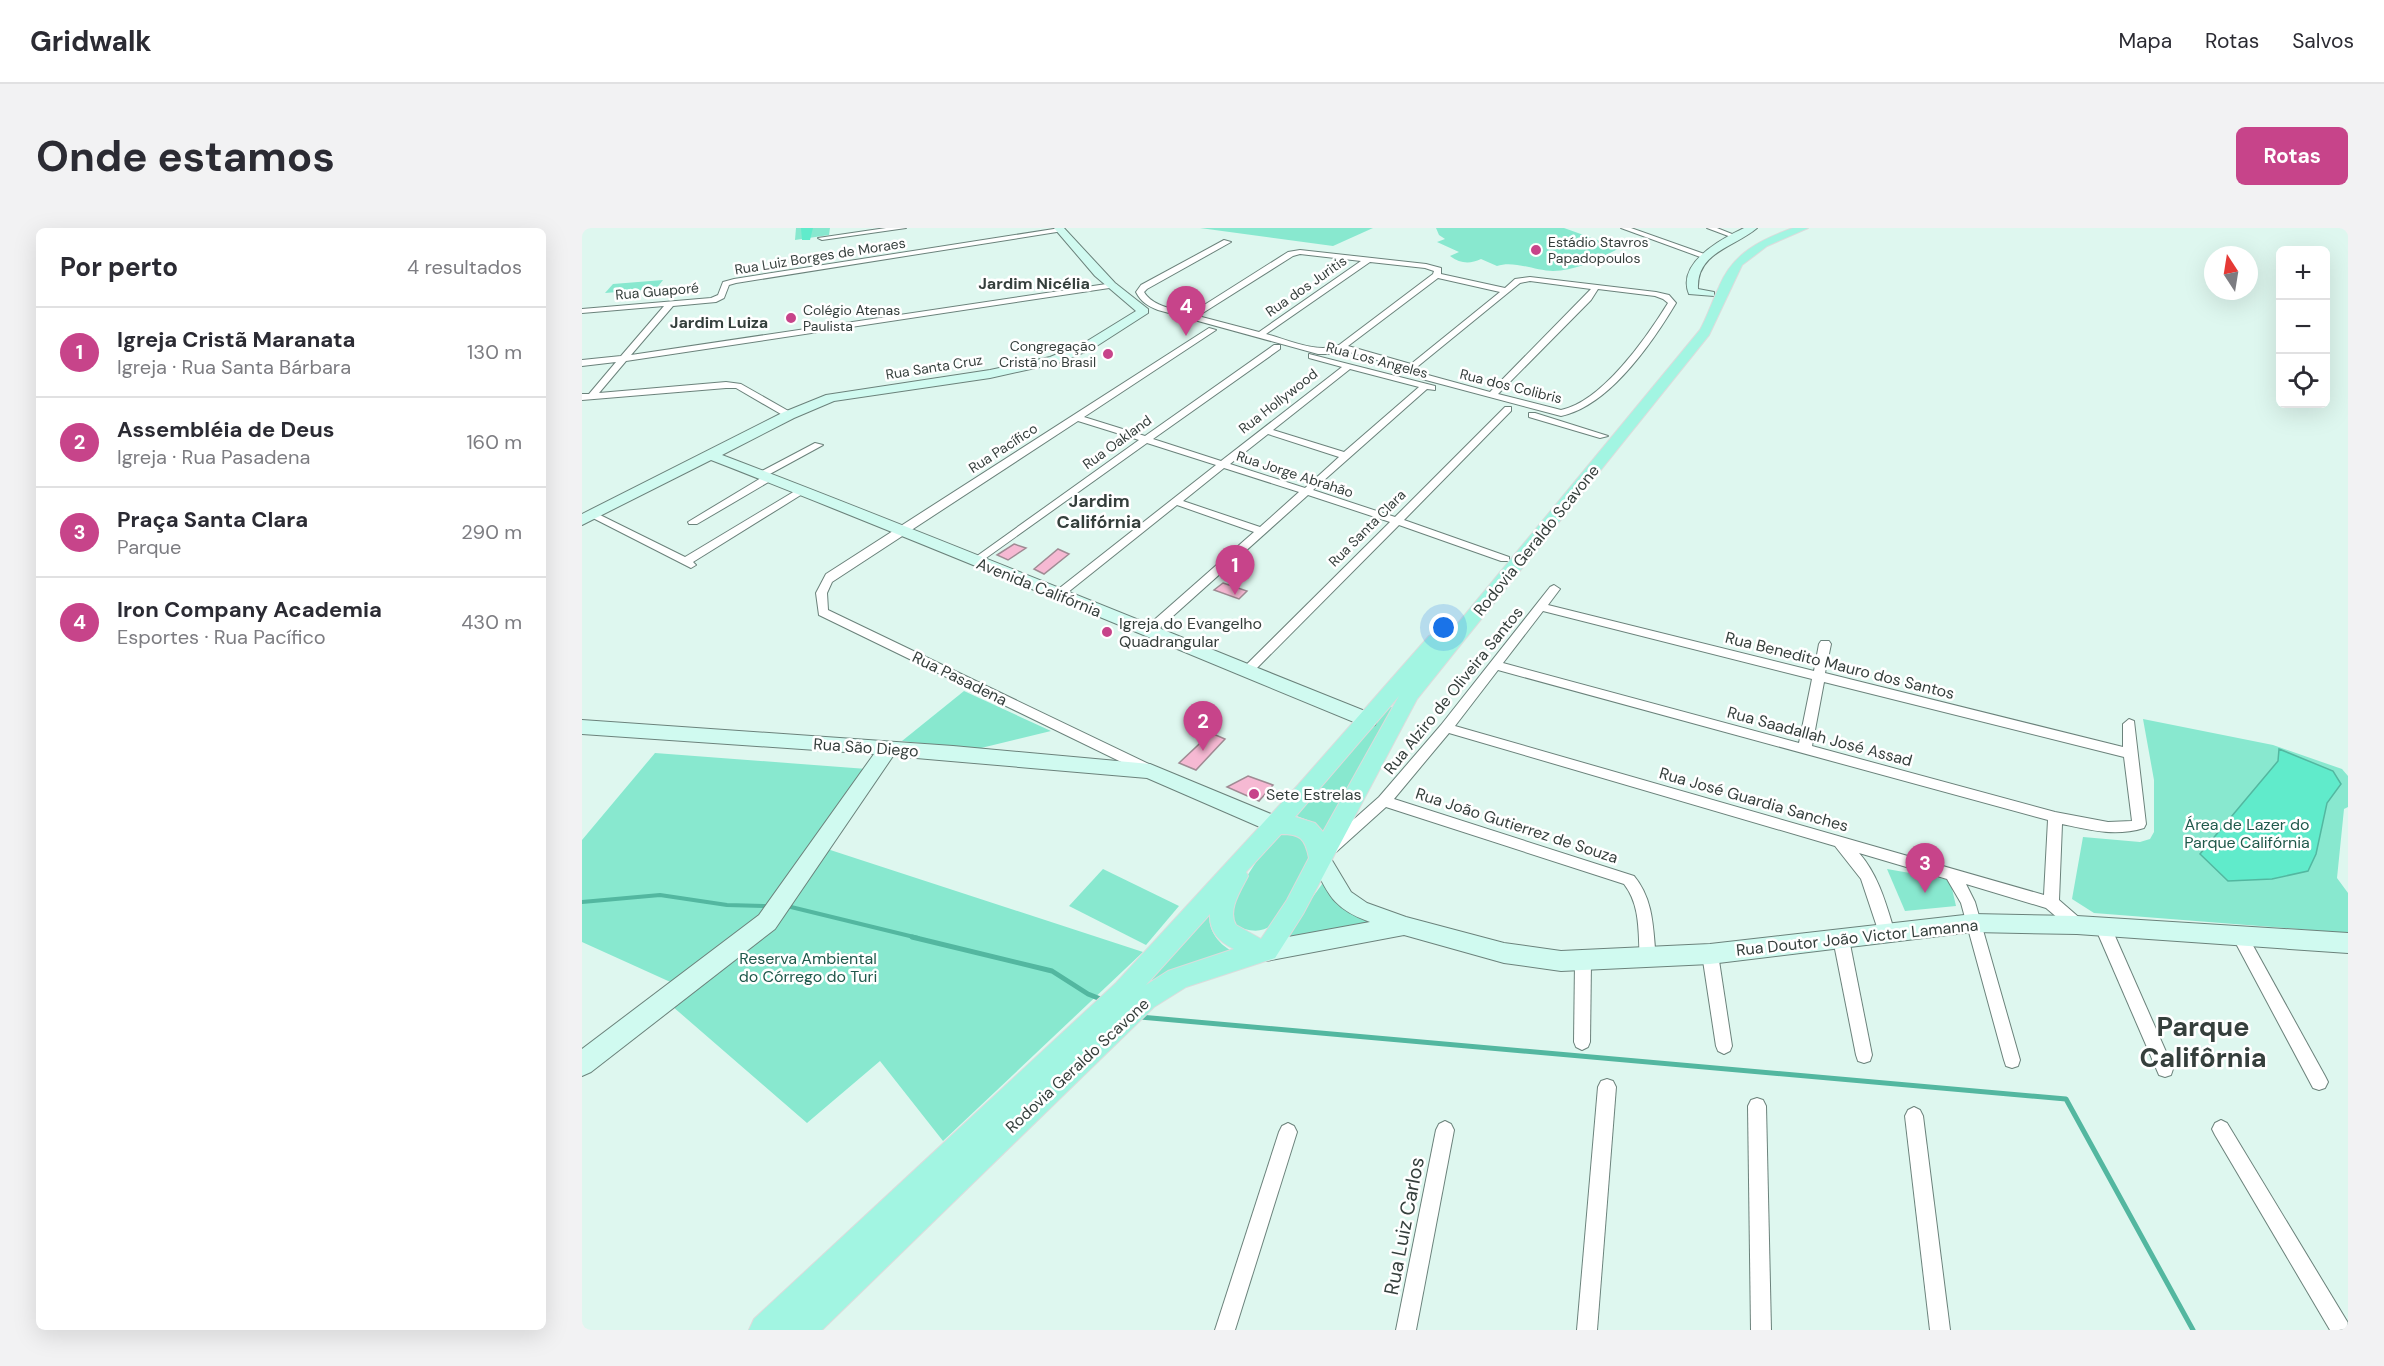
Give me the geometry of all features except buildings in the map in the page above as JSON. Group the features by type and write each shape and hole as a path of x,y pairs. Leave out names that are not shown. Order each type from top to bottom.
{"main road":[{"name":"Rodovia Geraldo Scavone","path":"765,1330 1125,991 1368,720 1505,559 1603,436 1689,338 1719,273 1736,252 1753,241 1784,228"},
{"name":"Rodovia Geraldo Scavone","path":"800,1330 1145,999 1177,979 1266,951 1295,907 1409,696 1705,332 1737,264 1755,248 1803,228"},
{"path":"1276,825 1302,826 1311,831 1317,839 1320,858"},
{"path":"1258,842 1220,912 1224,930 1230,936 1266,951"}],"street":[{"path":"822,238 903,228"},
{"path":"1624,228 1706,256"},
{"path":"1710,228 1733,236"},
{"path":"1710,294 1693,292 1692,288 1697,271 1706,256 1733,236 1752,228"},
{"path":"1060,229 1078,251 1130,302 1144,311"},
{"name":"Rua Luiz Borges de Moraes","path":"726,284 1060,229"},
{"name":"Rua dos Colibris","path":"1227,242 1144,287 1140,294 1150,304 1192,316 1318,351 1332,351 1342,347 1412,367 1425,377 1561,413 1571,414 1582,408 1622,370 1653,334 1672,303 1666,297 1656,294 1596,287"},
{"path":"1192,316 1295,253 1435,268 1439,272 1342,347"},
{"name":"Rua dos Juritis","path":"1260,335 1369,260"},
{"path":"1437,275 1506,291"},
{"path":"1412,367 1518,282 1527,279 1596,287 1588,298 1491,396"},
{"name":"Rua Guaporé","path":"583,312 718,298 726,284"},
{"path":"582,363 1113,285"},
{"path":"587,397 670,304"},
{"name":"Rua Los Angeles","path":"1144,311 1603,436"},
{"name":"Rua Santa Cruz","path":"789,415 831,399 990,374 1064,357 1105,336 1144,311"},
{"name":"Rua Pacífico","path":"819,597 822,586 830,576 1212,330"},
{"name":"Rua Oakland","path":"975,561 1277,347"},
{"path":"1359,369 1372,356"},
{"path":"1377,374 1389,361"},
{"name":"Rua Hollywood","path":"1058,594 1348,366"},
{"path":"587,397 726,385 738,386 789,415"},
{"path":"1149,631 1425,386"},
{"name":"Rua Santa Clara","path":"1248,670 1395,520 1509,409"},
{"path":"587,517 789,415"},
{"name":"Rua Jorge Abrahão","path":"1076,417 1395,520 1505,559"},
{"path":"1265,430 1346,456"},
{"path":"693,522 818,445"},
{"name":"Avenida Califórnia","path":"710,455 902,529 975,561 1368,720"},
{"path":"587,517 689,564 800,491"},
{"path":"1177,502 1262,531"},
{"name":"Rua Alziro de Oliveira Santos","path":"1320,858 1384,801 1446,728 1494,665 1543,607 1554,589"},
{"name":"Rua Pasadena","path":"819,597 823,612 1104,759"},
{"name":"Rua Benedito Mauro dos Santos","path":"1543,607 2130,754"},
{"path":"1805,748 1825,645"},
{"name":"Rua Saadallah José Assad","path":"1494,665 2055,817 2116,827 2130,827 2139,824 2130,754"},
{"path":"2129,724 2130,754"},
{"name":"Rua São Diego","path":"582,727 888,749 1104,759 1149,771 1276,825"},
{"name":"Rua José Guardia Sanches","path":"1446,728 2051,903"},
{"path":"582,1064 767,922 888,749"},
{"name":"Rua João Gutierrez de Souza","path":"1384,801 1629,880 1637,888 1642,899 1648,959"},
{"path":"2055,817 2051,903 2077,925"},
{"path":"1836,842 1857,858 1870,878 1887,933"},
{"name":"Rua Doutor João Victor Lamanna","path":"1320,858 1343,898 1359,909 1406,926 1504,953 1561,962 1710,954 1973,923 2077,925 2348,943"},
{"path":"1952,874 1964,894 2012,1060"},
{"name":"Rua Doutor João Victor Lamanna","path":"1266,951 1406,926"},
{"path":"2103,927 2165,1069"},
{"path":"2240,936 2319,1082"},
{"path":"1841,939 1864,1055"},
{"path":"1710,954 1724,1046"},
{"path":"1582,1042 1583,962"},
{"path":"1587,1330 1608,1087"},
{"path":"1757,1106 1761,1330"},
{"path":"1914,1116 1940,1330"},
{"path":"2221,1129 2341,1330"},
{"name":"Rua Luiz Carlos","path":"1406,1330 1445,1130"},
{"path":"1225,1330 1288,1132"}],"green space":[{"path":"796,228 830,228 829,235 795,240"},
{"path":"1200,228 1373,228 1333,246"},
{"name":"Estádio Stavros Papadopoulos","path":"1436,228 1564,228 1620,248 1571,269 1546,271 1510,264 1497,266 1481,259 1466,262 1454,259 1450,256 1459,252 1437,242 1445,239 1439,235"},
{"path":"663,280 656,289 605,293 613,284"},
{"path":"964,691 1051,731 977,749 902,741"},
{"path":"1390,706 1393,708 1324,833 1310,821 1294,815"},
{"name":"Área de Lazer do Parque Califórnia","path":"2143,719 2273,745 2342,769 2348,776 2348,807 2344,809 2337,878 2348,893 2348,933 2094,913 2072,899 2083,837 2140,842 2150,839 2154,832 2154,780"},
{"name":"Reserva Ambiental do Córrego do Turi","path":"655,753 867,769 815,845 1143,952 943,1141 880,1061 807,1123 672,1006 677,985 582,942 582,840"},
{"path":"1296,832 1313,849 1279,917 1265,929 1249,930 1234,925 1229,904 1271,839 1283,833"},
{"path":"1103,869 1179,906 1146,945 1069,906"},
{"path":"1887,869 1950,880 1956,906 1905,911"},
{"path":"1325,880 1382,924 1281,941"},
{"path":"1210,909 1211,929 1217,939 1233,952 1135,997"}],"shaded area":[{"path":"2279,749 2333,771 2341,784 2327,803 2316,854 2308,871 2272,879 2228,881 2200,854 2278,761"}],"waterway":[{"path":"806,237 807,228"},
{"path":"582,902 660,895 727,905 765,906"},
{"path":"791,907 918,938"},
{"path":"912,937 1052,971 1088,994 1103,1000"},
{"path":"1140,1017 2066,1099 2193,1330"}],"place":[{"name":"Estádio Stavros Papadopoulos","path":"1536,250"},
{"name":"Colégio Atenas Paulista","path":"791,318"},
{"name":"Iron Company Academia","path":"1186,336"},
{"name":"Congregação Cristã no Brasil","path":"1108,354"},
{"name":"Igreja Cristã Maranata","path":"1235,595"},
{"name":"Igreja do Evangelho Quadrangular","path":"1107,632"},
{"name":"Assembléia de Deus","path":"1203,751"},
{"name":"Sete Estrelas","path":"1254,794"},
{"name":"Praça Santa Clara","path":"1925,893"}],"district":[{"name":"Jardim Nicélia","path":"1034,283"},
{"name":"Jardim Luiza","path":"719,322"},
{"name":"Jardim Califórnia","path":"1099,511"},
{"name":"Parque Califôrnia","path":"2203,1042"}]}
